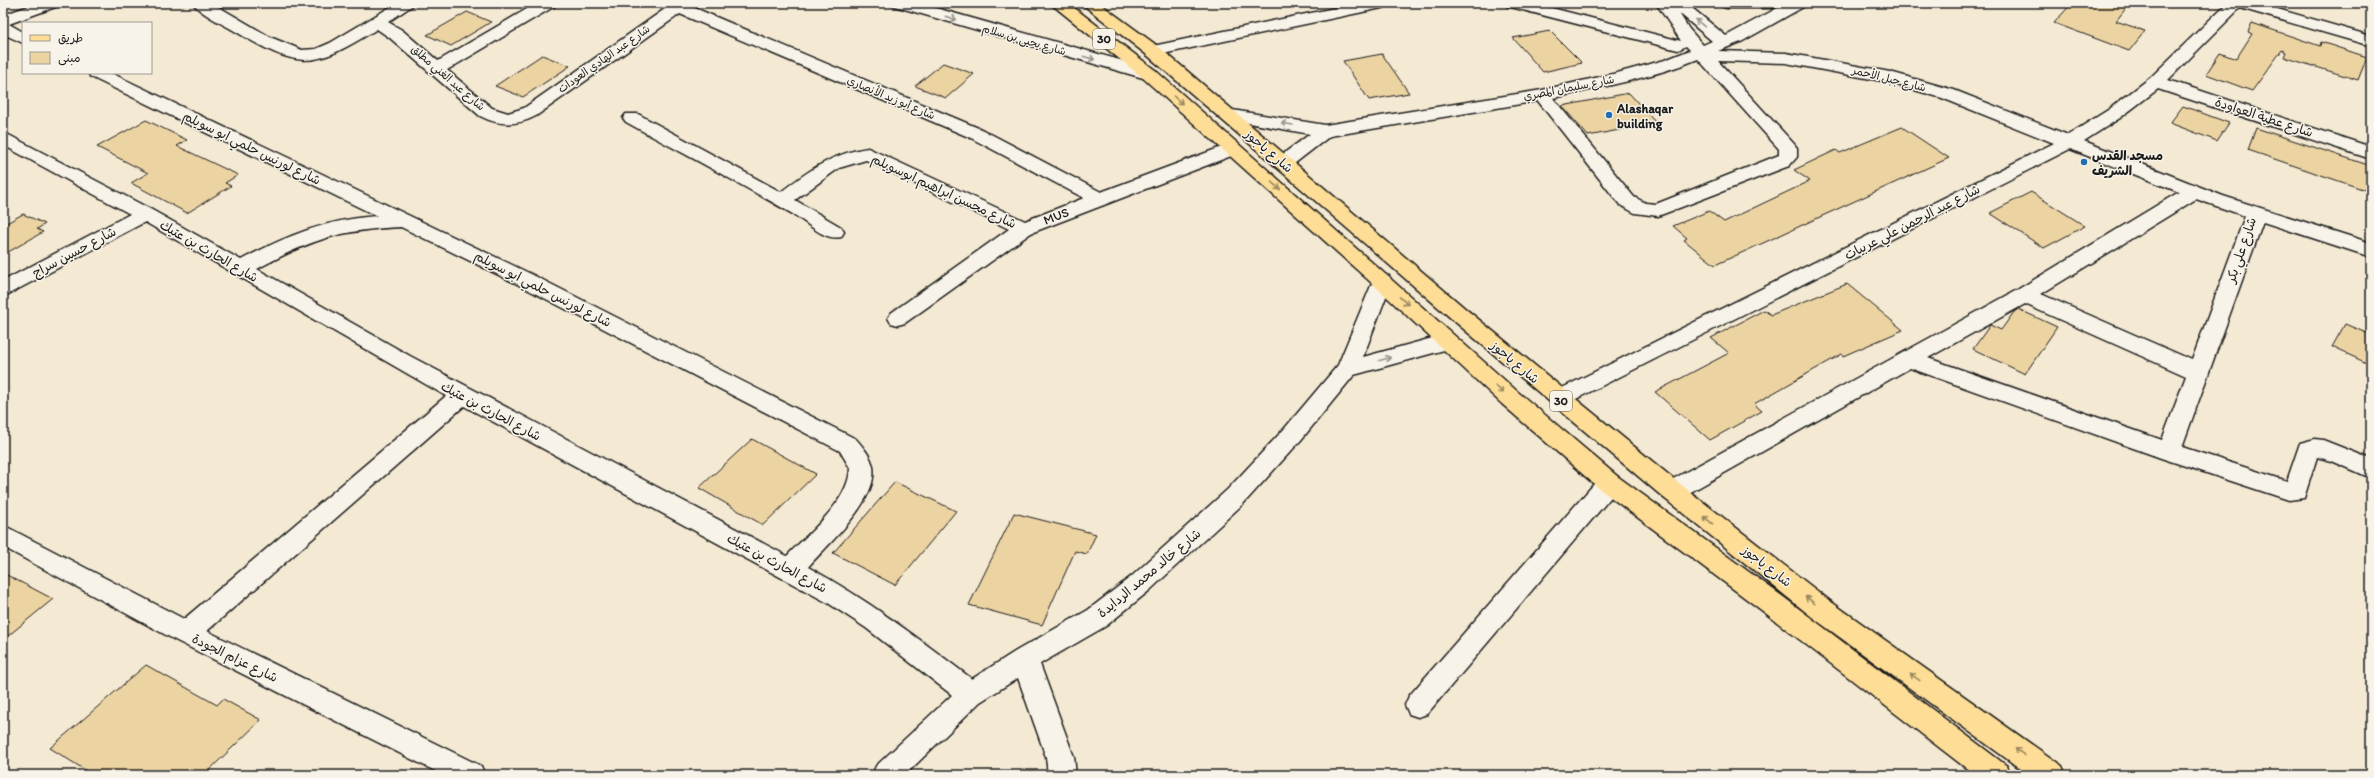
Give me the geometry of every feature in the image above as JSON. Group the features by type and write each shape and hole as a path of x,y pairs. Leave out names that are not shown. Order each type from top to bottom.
{"main road":[{"name":"شارع ياجوز","path":"1058,3 1149,74 1382,281 1447,342 1609,484 1772,604 1997,775"},
{"name":"شارع ياجوز","path":"1089,3 1153,51 1560,399 1672,491 1821,609 2052,775"}],"street":[{"path":"3,21 52,3"},
{"path":"201,3 286,52 296,55 314,54 336,47 408,3"},
{"path":"438,68 549,3"},
{"name":"شارع يحيى بن سلام","path":"900,3 1149,74"},
{"path":"1153,51 1382,3"},
{"path":"1513,3 1680,38 1701,52 1782,140 1789,152 1788,157 1782,162 1658,210 1642,209 1627,201 1542,95"},
{"path":"1664,3 1680,38 1671,64"},
{"path":"1676,3 1724,43"},
{"path":"1727,3 1771,3"},
{"name":"شارع سليمان المصري","path":"1226,114 1325,131 1542,95 1619,78 1671,64 1724,43 1799,3"},
{"path":"2237,3 2371,41"},
{"name":"شارع عبد الرحمن علي عربيات","path":"1560,399 2068,143 2114,114 2156,82 2237,3"},
{"name":"شارع عبد الهادي العودات","path":"524,115 681,5"},
{"name":"شارع أبو زيد الأنصاري","path":"681,5 977,134 1100,199"},
{"name":"شارع عبد الغني مطلق","path":"377,22 396,34 438,68 470,100 496,118 509,120 524,115"},
{"path":"3,28 22,38"},
{"name":"شارع جبل الأحمر","path":"1701,52 1717,56 1786,58 1890,77 1986,107 2068,143"},
{"name":"شارع لورنس حلمي ابو سويلم","path":"99,74 524,278 848,445 857,453 861,464 862,476 850,504 790,569"},
{"name":"شارع عطية العواودة","path":"2156,82 2371,153"},
{"path":"632,118 782,200 834,232"},
{"name":"شارع سليمان المصري","path":"1283,162 1325,131"},
{"name":"شارع الحارث بن عتيك","path":"3,138 145,214 462,395 837,595 875,620 971,694"},
{"name":"شارع علي بكر","path":"2068,143 2194,192 2256,213 2169,452"},
{"name":"MUS","path":"898,318 946,282 1024,228 1233,149"},
{"name":"شارع محسن ابراهيم ابوسويلم","path":"782,200 837,162 849,156 868,154 1024,228"},
{"path":"1672,491 2024,295 2194,192"},
{"path":"2256,213 2371,250"},
{"name":"شارع حسين سراج","path":"3,290 145,214"},
{"path":"241,270 283,246 312,234 352,225 405,221"},
{"name":"شارع خالد محمد الردايدة","path":"886,775 971,694 1025,659 1097,618 1192,537 1266,465 1347,369 1382,281"},
{"path":"2024,295 2198,372"},
{"path":"1347,369 1447,342"},
{"path":"1908,359 2169,452 2290,491 2296,490 2308,449 2313,448 2338,454 2371,469"},
{"path":"186,634 462,395"},
{"path":"1418,705 1609,484"},
{"name":"شارع عزام الجودة","path":"3,535 186,634 471,775"},
{"path":"1025,659 1060,757 1062,775"}],"building":[{"path":"2072,3 2130,3 2116,21 2145,31 2129,51 2054,23"},
{"path":"467,12 491,22 451,46 427,35"},
{"path":"2252,23 2320,46 2321,42 2367,57 2358,80 2284,57 2286,52 2282,50 2252,91 2206,74 2220,53 2236,59 2252,34 2248,32"},
{"path":"1550,31 1582,63 1543,72 1513,38"},
{"path":"1382,54 1409,93 1369,100 1343,61"},
{"path":"542,55 570,66 523,97 495,86"},
{"path":"943,63 974,74 946,98 915,86"},
{"name":"Alashaqar building","path":"1629,93 1656,123 1588,136 1562,106"},
{"path":"2183,106 2229,123 2217,141 2170,123"},
{"path":"146,120 187,140 177,146 238,175 225,183 231,186 187,213 131,183 148,173 97,147"},
{"path":"1902,127 1949,158 1715,265 1684,240 1687,238 1673,226 1709,211 1724,222 1810,181 1794,170 1836,150 1840,153"},
{"path":"2256,128 2371,166 2371,192 2248,150"},
{"path":"2031,192 2085,226 2044,248 1990,213"},
{"path":"23,214 45,224 37,229 43,232 3,255 3,225"},
{"path":"1847,284 1903,330 1843,356 1842,354 1754,404 1762,411 1710,440 1655,392 1729,353 1711,338 1764,310 1771,315"},
{"path":"2018,309 2057,327 2025,374 1973,349 1990,325 2001,330 2014,312"},
{"path":"2345,324 2371,335 2371,365 2332,347"},
{"path":"752,439 816,474 763,525 699,488"},
{"path":"895,482 956,511 895,585 833,553"},
{"path":"1014,513 1096,534 1087,554 1075,551 1042,625 969,605"},
{"path":"3,573 53,599 3,640"},
{"path":"146,665 217,705 223,699 261,720 204,775 93,775 50,748"}],"place":[{"name":"Alashaqar building","path":"1609,115"},
{"name":"مسجد القدس الشريف","path":"2084,162"}]}
